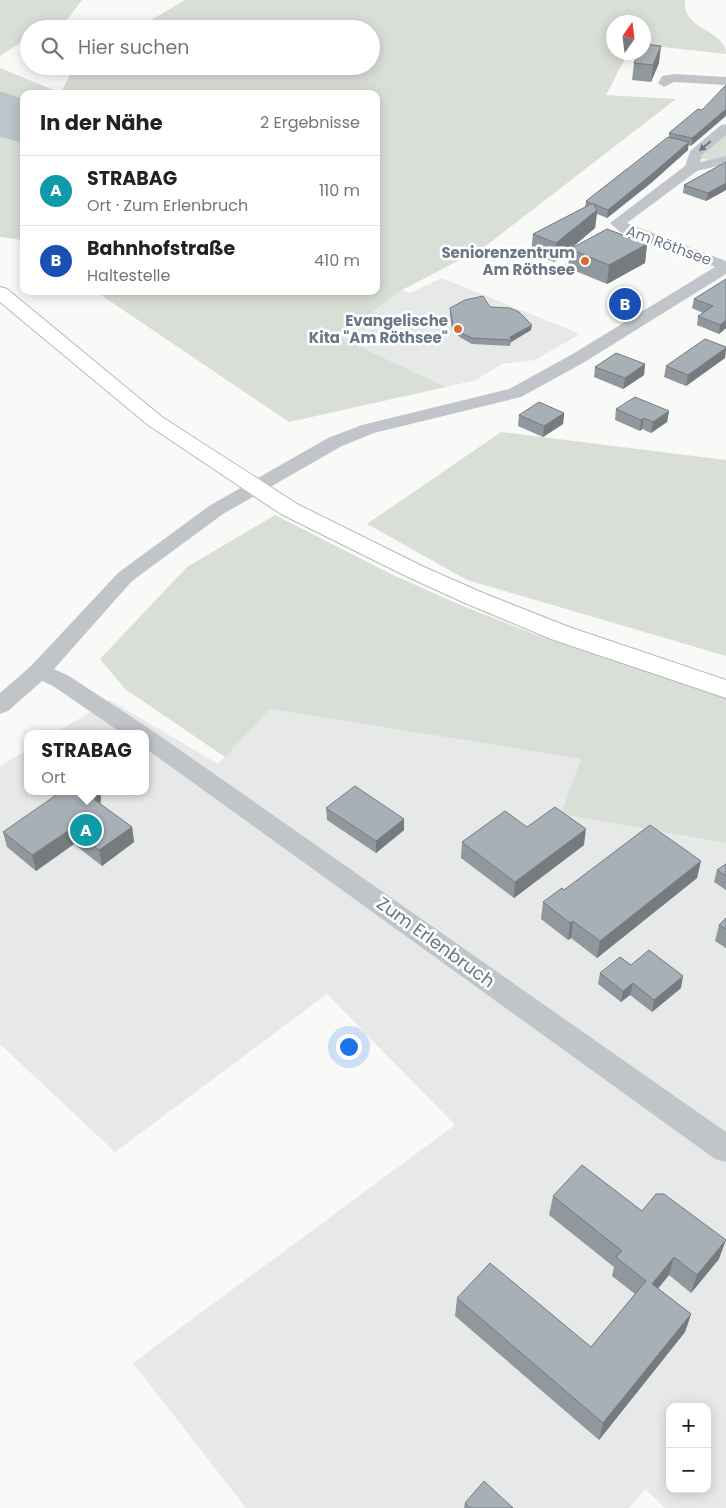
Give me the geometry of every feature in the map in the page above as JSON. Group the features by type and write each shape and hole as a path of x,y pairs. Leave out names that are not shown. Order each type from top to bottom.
{"main road":[{"path":"0,293 155,421 289,509 416,572 474,598 560,633 726,689"}],"street":[{"path":"664,83 666,79 674,78 726,81"},
{"name":"Am Röthsee","path":"692,168 695,154 726,128"},
{"name":"Am Röthsee","path":"726,160 692,168 617,223 625,229 726,266"},
{"path":"0,706 39,670 126,577 216,510 336,442 368,429 515,393 577,359 726,266"},
{"path":"39,670 61,681 134,730"},
{"name":"Zum Erlenbruch","path":"149,740 726,1149"}],"shaded area":[{"path":"0,0 82,0 67,20 20,20 20,43 0,56"},
{"path":"185,0 685,0 686,10 690,18 719,39 724,46 726,54 651,46 651,15 606,15 606,60 624,60 606,95 676,99 483,248 402,290 339,337 446,387 289,422 101,295 380,295 380,90 62,90 70,75 380,75 380,20 151,20"},
{"path":"0,68 54,90 20,90 20,98 0,91"},
{"path":"0,91 20,98 20,142 0,137"},
{"path":"726,132 726,157 711,160 701,159 700,156"},
{"path":"0,137 20,142 20,241 0,237"},
{"name":"Evangelische Kita \"Am Röthsee\"","path":"442,278 580,334 535,360 502,364 476,380 446,387 338,337 402,290 410,293"},
{"path":"501,432 726,460 726,656 467,580 367,524"},
{"path":"275,515 391,574 458,604 542,637 726,698 726,843 561,814 581,759 270,709 225,757 125,689 100,659 187,567"},
{"path":"110,700 218,764 270,709 582,759 562,814 726,843 726,1508 665,1508 645,1489 629,1508 246,1508 133,1363 455,1125 327,994 115,1152 0,1044 0,766 24,752 24,795 149,795 149,730 61,730"}],"building":[{"path":"651,45 661,46 653,65 634,63 635,60 651,60"},
{"path":"726,85 726,109 692,138 669,133 698,109 702,110"},
{"path":"668,137 689,142 608,210 586,201"},
{"path":"726,162 726,183 708,193 684,185"},
{"path":"593,203 597,210 556,243 533,234"},
{"path":"607,229 647,244 609,265 570,249"},
{"path":"726,279 726,320 720,325 698,316 713,306 694,299"},
{"path":"483,296 490,307 510,308 519,312 532,325 510,337 511,340 472,338 461,333 453,325 450,308 465,300"},
{"path":"705,339 726,348 688,375 666,366"},
{"path":"616,353 645,364 625,378 595,367"},
{"path":"635,397 669,411 653,422 644,418 641,420 616,409"},
{"path":"539,402 564,413 544,426 519,415"},
{"path":"355,786 404,819 376,841 326,808"},
{"path":"56,795 96,795 95,800 132,827 99,850 71,829 32,855 3,832"},
{"path":"555,807 586,829 515,882 462,842 505,811 527,827"},
{"path":"650,825 701,861 600,941 573,921 570,923 543,902 562,888 564,890"},
{"path":"726,864 726,876 717,870"},
{"path":"726,918 726,929 719,925"},
{"path":"649,950 683,976 654,1000 633,983 623,991 600,973 620,957 631,965"},
{"path":"582,1165 642,1211 656,1194 664,1194 726,1240 697,1275 674,1257 652,1284 691,1314 603,1423 457,1298 490,1263 591,1347 646,1281 616,1257 622,1251 553,1196"},
{"path":"484,1481 513,1508 470,1508 465,1503"}],"place":[{"name":"Seniorenzentrum Am Röthsee","path":"585,261"},
{"name":"Bahnhofstraße","path":"625,304"},
{"name":"Evangelische Kita \"Am Röthsee\"","path":"458,329"},
{"name":"STRABAG","path":"86,830"}]}
